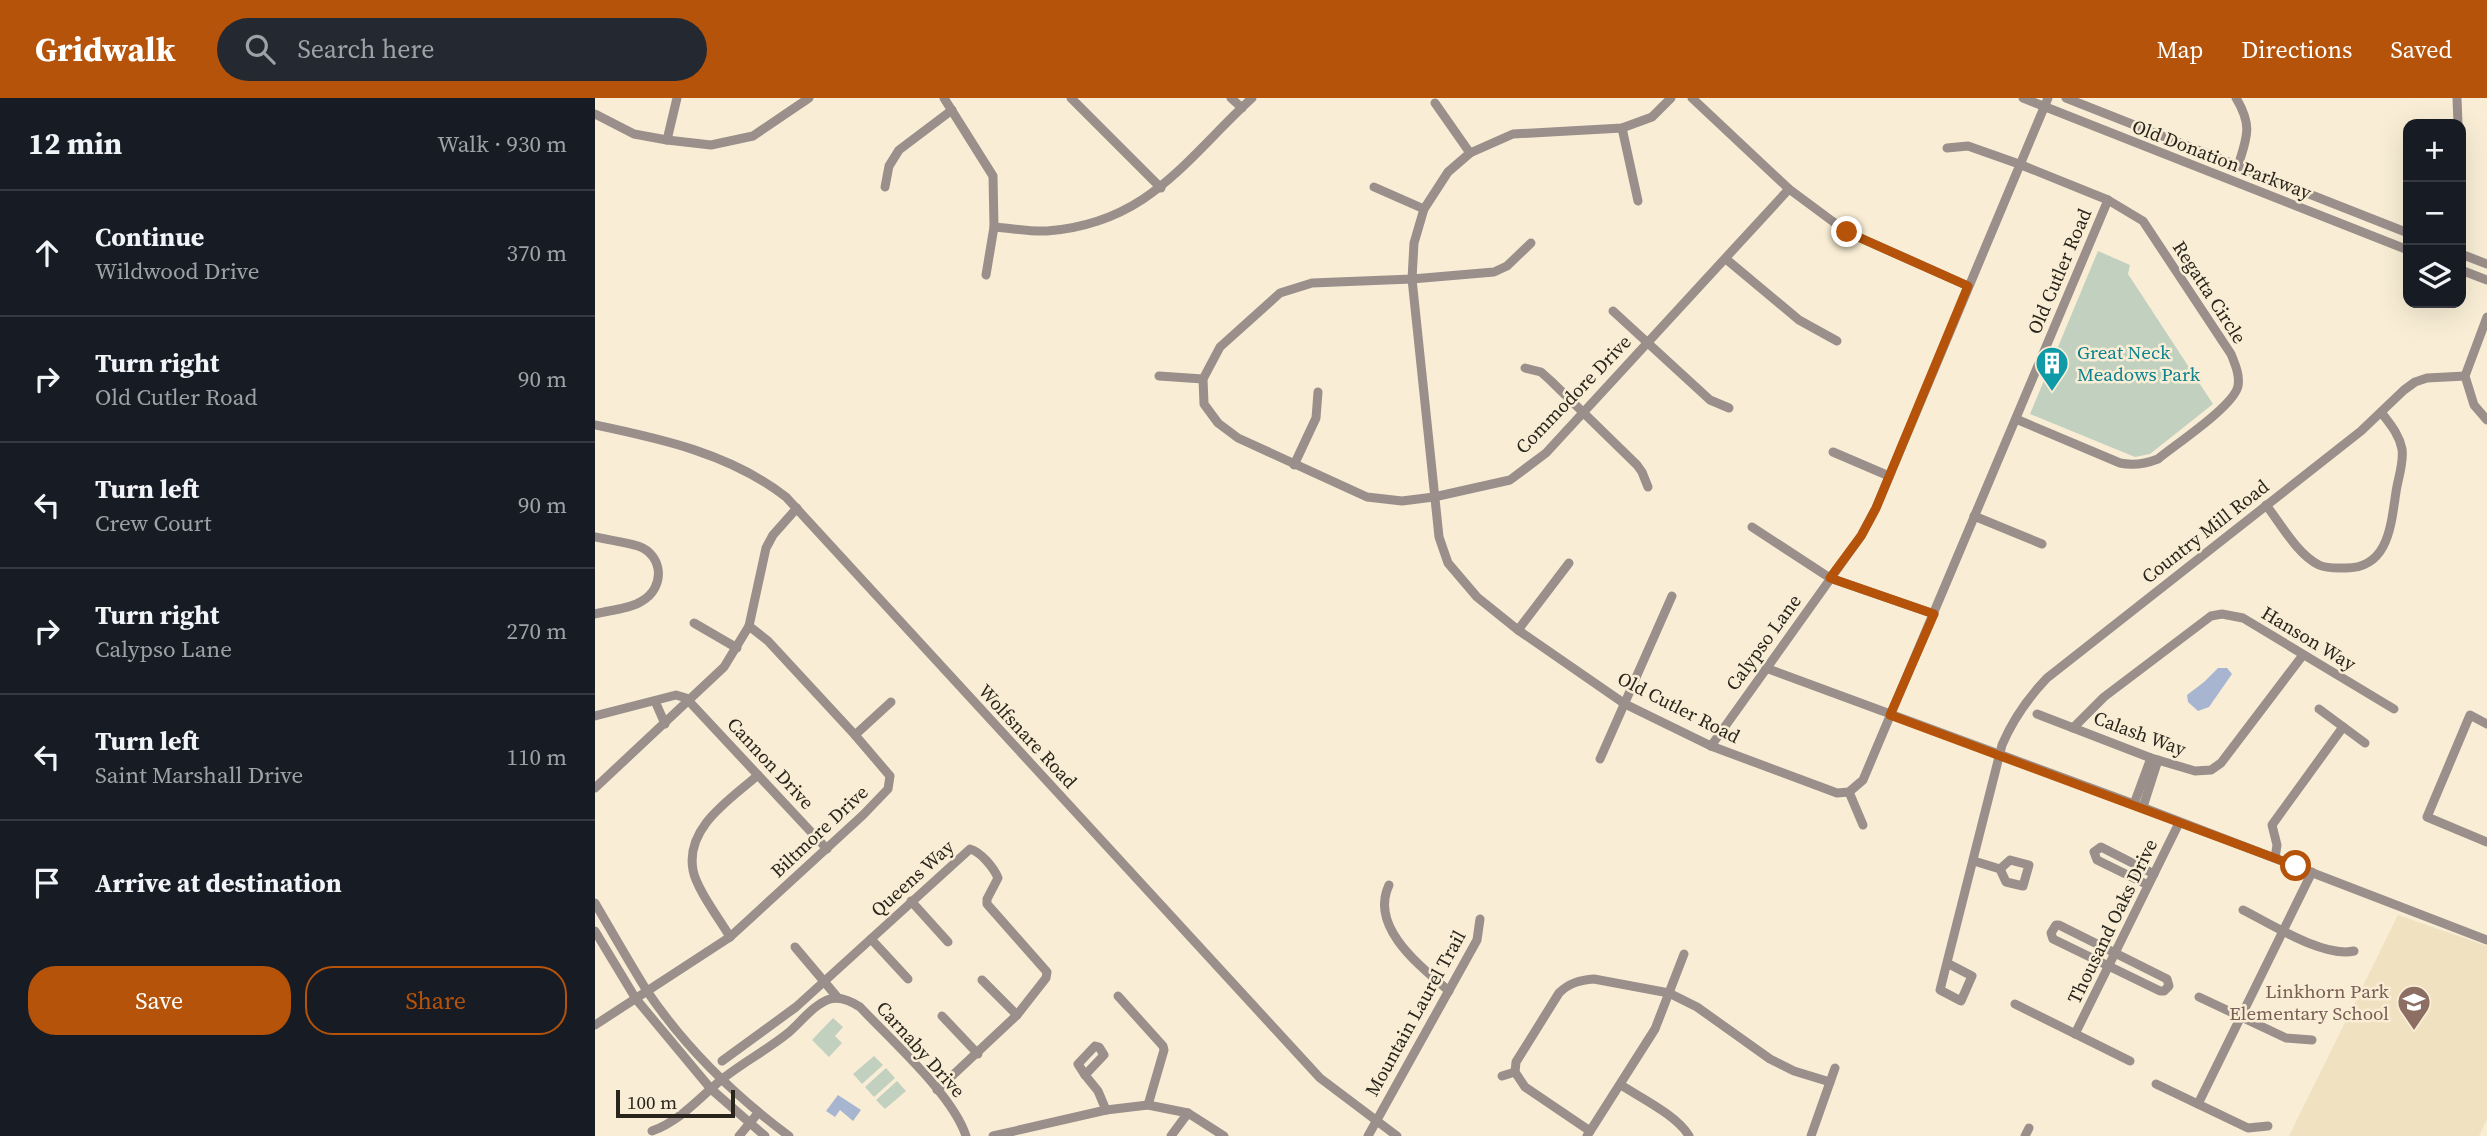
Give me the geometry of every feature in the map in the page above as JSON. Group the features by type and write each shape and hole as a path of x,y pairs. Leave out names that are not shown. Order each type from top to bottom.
{"street":[{"path":"667,141 677,98"},
{"path":"597,119 634,134 667,141 712,145 753,136 809,98"},
{"path":"944,98 993,176 994,227 986,275"},
{"path":"1071,98 1161,188"},
{"path":"1231,98 1242,108"},
{"path":"994,227 1045,231 1090,225 1128,210 1161,188 1252,98"},
{"name":"Old Cutler Road","path":"1671,98 1652,117 1622,128 1513,134 1470,153 1448,172 1424,209 1413,243 1412,279 1439,537 1448,563 1477,597 1518,630 1626,704 1711,746 1837,793 1849,792 1863,779 2108,201"},
{"path":"1692,98 1789,189 1847,232 1968,286"},
{"name":"Old Donation Parkway","path":"2023,98 2403,248"},
{"name":"Calypso Lane","path":"1711,746 1865,528 2048,98"},
{"name":"Old Donation Parkway","path":"2066,98 2403,231"},
{"path":"2236,98 2246,113 2248,135 2238,166"},
{"path":"2457,98 2458,119"},
{"path":"1435,103 1470,153"},
{"path":"885,187 889,166 899,150 952,110"},
{"path":"1622,128 1638,201"},
{"name":"Regatta Circle","path":"1947,148 1968,146 2019,164 2108,201 2143,221 2231,354 2237,368 2238,387 2229,402 2158,459 2139,464 2120,463 2016,419"},
{"path":"1374,187 1424,209"},
{"name":"Commodore Drive","path":"1202,379 1204,404 1218,423 1238,438 1294,466 1367,497 1402,501 1434,497 1510,480 1546,453 1789,189"},
{"path":"1159,376 1202,379 1220,347 1280,293 1313,282 1412,279 1494,272 1507,266 1531,243"},
{"path":"2466,256 2487,264"},
{"path":"1726,259 1799,320 1837,341"},
{"path":"2466,272 2487,280"},
{"path":"1613,312 1710,400 1729,408"},
{"path":"2487,317 2465,376 2474,405 2487,420"},
{"path":"1525,368 1541,373 1584,412 1637,465 1648,487"},
{"name":"Country Mill Road","path":"1947,963 1999,756 2020,709 2047,678 2338,449 2416,382 2427,378 2465,376"},
{"path":"1294,466 1316,418 1318,392"},
{"path":"2266,505 2310,558 2322,566 2359,568 2370,560 2381,551 2388,537 2402,463 2397,432 2381,412"},
{"name":"Wolfsnare Road","path":"595,425 662,440 738,467 773,487 797,508 1320,1078 1393,1135"},
{"path":"1833,452 1889,476"},
{"path":"595,788 724,667 748,626 767,548 773,535 797,508"},
{"path":"1974,516 2042,544"},
{"path":"1752,527 1830,578 1934,614"},
{"path":"595,537 639,546 649,552 659,568 657,583 647,598 639,604 595,614"},
{"path":"1518,630 1569,563"},
{"path":"1600,759 1672,596"},
{"name":"Hanson Way","path":"2073,728 2104,697 2211,616 2223,614 2243,618 2394,709"},
{"path":"694,623 737,648"},
{"name":"Biltmore Drive","path":"595,1025 730,937 888,789 890,776 855,735 768,641 748,626"},
{"name":"Calash Way","path":"2037,714 2154,759 2195,771 2211,770 2221,763 2303,654"},
{"path":"1766,668 2138,806 2487,940"},
{"path":"595,716 676,695 690,701"},
{"path":"655,701 665,724"},
{"name":"Cannon Drive","path":"690,701 827,849"},
{"path":"855,735 891,702"},
{"path":"2319,709 2365,743"},
{"path":"2487,724 2470,715 2427,817 2487,842"},
{"path":"2275,858 2277,845 2272,825 2343,727"},
{"path":"2138,806 2154,759"},
{"path":"730,937 693,870 694,841 708,820 758,775"},
{"path":"1849,792 1863,825"},
{"name":"Thousand Oaks Drive","path":"2075,1034 2179,823"},
{"path":"2148,885 2097,860 2094,852 2101,847 2154,873"},
{"name":"Queens Way","path":"722,1061 776,1024 966,850 977,851 998,878 987,904 1047,972 1046,978 1017,1015 937,1090"},
{"path":"1974,861 2000,869"},
{"path":"2198,1104 2312,872"},
{"path":"1389,884 1384,906 1395,936 1448,991"},
{"path":"911,901 949,942"},
{"path":"595,903 648,991 677,1031 722,1080 758,1113 789,1136"},
{"path":"2243,910 2325,950 2341,953 2354,951"},
{"name":"Mountain Laurel Trail","path":"1368,1136 1477,940 1480,919"},
{"path":"2059,925 2115,953 2168,979 2169,986 2160,991 2053,939 2051,930 2059,925"},
{"path":"595,931 636,999 711,1090 765,1136"},
{"path":"871,939 908,979"},
{"name":"Carnaby Drive","path":"795,947 838,998 849,1000 860,1007 937,1090 954,1111 966,1136"},
{"path":"1684,954 1669,993 1655,1029 1589,1133 1525,1087 1515,1072 1516,1062 1559,993 1566,986 1585,979 1669,993 1697,1007 1770,1059 1794,1071 1830,1082"},
{"path":"982,980 1017,1015"},
{"path":"1118,996 1163,1045 1164,1050 1147,1105"},
{"path":"2199,997 2286,1038 2312,1040"},
{"path":"652,1131 677,1119 722,1080 785,1035 825,1002 838,998"},
{"path":"2015,1004 2130,1061"},
{"path":"942,1016 978,1054"},
{"path":"776,1024 785,1035"},
{"path":"1811,1136 1835,1068"},
{"path":"1502,1076 1515,1072"},
{"path":"1085,1075 1098,1091 1106,1111"},
{"path":"2156,1084 2248,1128 2268,1126"},
{"path":"1621,1085 1685,1129 1689,1136"},
{"path":"993,1136 1106,1111 1147,1105 1188,1113 1224,1136"},
{"path":"739,1136 758,1113"},
{"path":"1171,1136 1188,1113"}],"shaded area":[{"name":"Linkhorn Park Elementary School","path":"2398,915 2487,946 2487,1119 2479,1136 2289,1136"}],"green space":[{"path":"2098,251 2130,265 2128,274 2213,404 2150,454 2135,457 2030,414"},
{"path":"833,1018 843,1027 835,1036 842,1043 829,1057 812,1040"},
{"path":"874,1056 883,1065 862,1084 853,1074"},
{"path":"886,1068 895,1078 874,1097 865,1087"},
{"path":"897,1081 906,1091 885,1109 876,1100"}],"water":[{"path":"2218,668 2227,668 2232,674 2209,707 2198,711 2188,702 2187,695"},
{"path":"838,1095 861,1110 853,1121 840,1110 835,1117 826,1111"}],"place":[{"name":"Great Neck Meadows Park","path":"2052,393"},
{"name":"Linkhorn Park Elementary School","path":"2414,1032"}],"route":[{"path":"1847,232 1968,286 1876,508 1861,536 1830,578 1934,614 1890,715 2296,866"}]}
